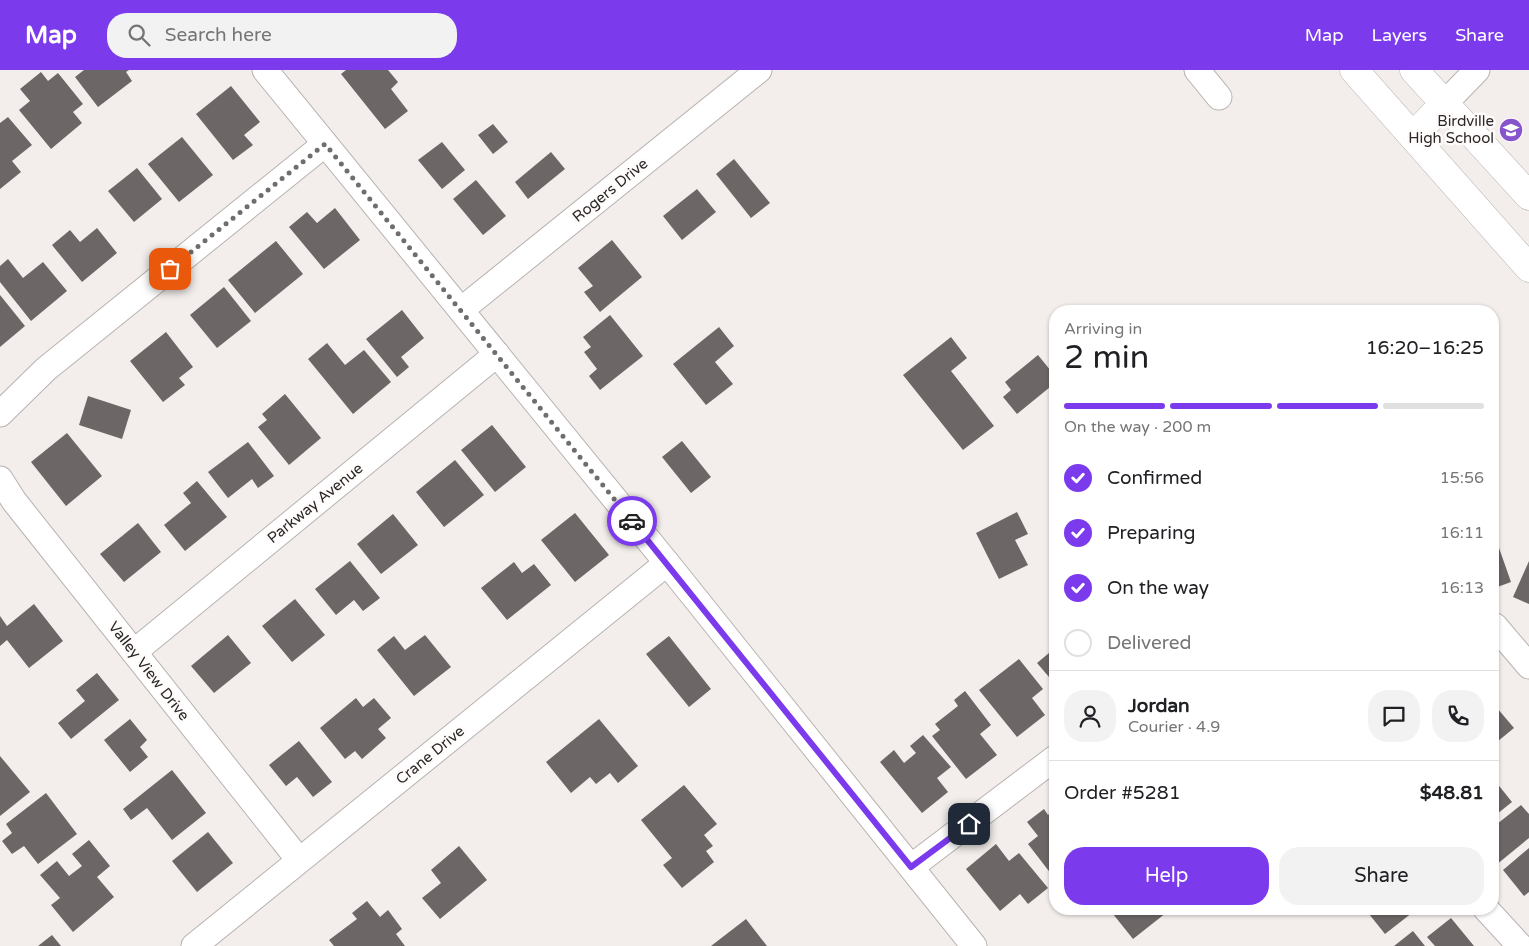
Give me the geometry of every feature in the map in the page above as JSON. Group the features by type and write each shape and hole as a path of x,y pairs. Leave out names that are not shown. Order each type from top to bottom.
{"main road":[{"path":"1354,70 1529,268"},
{"path":"1414,70 1529,196"},
{"path":"1413,136 1445,104"}],"street":[{"path":"265,70 667,563 974,946"},
{"name":"Rogers Drive","path":"461,310 759,70"},
{"path":"1445,104 1477,70"},
{"path":"0,414 46,369 325,144"},
{"name":"Parkway Avenue","path":"134,652 496,354"},
{"name":"Valley View Drive","path":"0,480 14,501 299,860"},
{"name":"Crane Drive","path":"194,946 667,563"},
{"path":"1499,630 1529,666"},
{"path":"911,867 1049,763"},
{"path":"1492,915 1520,946"}],"building":[{"path":"84,70 129,70 126,72 132,81 98,107 75,77"},
{"path":"346,70 388,70 398,82 391,89 408,111 385,129 341,74"},
{"path":"41,72 48,81 58,73 83,104 73,112 82,123 51,149 19,110 30,101 20,89"},
{"path":"231,86 260,122 244,135 253,145 233,160 196,114"},
{"path":"8,117 32,145 12,161 21,172 0,189 0,123"},
{"path":"493,124 508,142 493,154 478,135"},
{"path":"182,137 213,175 179,202 148,164"},
{"path":"442,142 465,170 442,189 418,160"},
{"path":"551,152 565,169 528,199 515,182"},
{"path":"734,159 770,203 751,218 716,174"},
{"path":"137,168 162,199 134,222 108,191"},
{"path":"476,180 506,216 483,235 453,199"},
{"path":"697,189 716,212 682,240 663,216"},
{"path":"335,208 360,240 324,269 289,227 307,212 317,223"},
{"path":"97,228 117,253 82,282 52,245 70,230 80,242"},
{"path":"612,240 642,277 600,312 584,292 593,286 578,268"},
{"path":"276,241 303,274 255,313 228,280"},
{"path":"8,259 23,278 43,262 67,291 31,321 0,282 0,266"},
{"path":"224,287 251,321 217,348 190,315"},
{"path":"0,295 25,326 0,347"},
{"path":"402,310 424,338 401,357 409,367 397,377 366,339"},
{"path":"610,315 643,356 600,390 589,376 597,369 584,352 591,347 583,337"},
{"path":"719,327 734,346 715,362 733,384 706,405 673,364"},
{"path":"166,332 193,367 179,378 185,385 163,402 130,361"},
{"path":"951,337 967,358 951,371 994,426 963,450 903,375"},
{"path":"327,343 345,365 364,350 391,382 353,414 308,359"},
{"path":"1038,355 1049,369 1049,388 1017,414 1003,397 1011,390 1005,382"},
{"path":"285,394 321,438 289,465 258,427 267,420 262,414"},
{"path":"88,396 131,410 122,439 79,425"},
{"path":"492,425 526,467 495,492 461,450"},
{"path":"67,433 102,476 66,506 31,462"},
{"path":"682,441 711,477 691,493 662,457"},
{"path":"248,442 274,476 258,488 252,479 228,498 208,472"},
{"path":"455,460 484,495 444,527 416,492"},
{"path":"197,481 227,517 185,551 164,525 191,503 183,493"},
{"path":"1017,512 1028,534 1015,540 1028,565 999,579 976,533"},
{"path":"575,513 609,555 575,582 541,540"},
{"path":"393,514 418,545 381,574 357,544"},
{"path":"138,523 161,552 124,582 100,554"},
{"path":"1499,548 1511,582 1499,586"},
{"path":"350,561 380,598 363,611 354,600 336,615 315,589"},
{"path":"1529,561 1529,604 1513,597"},
{"path":"514,562 522,573 534,564 551,585 507,620 481,588"},
{"path":"295,599 325,635 292,662 262,626"},
{"path":"34,604 63,641 29,668 7,640 0,646 0,616 7,626"},
{"path":"228,635 251,663 214,693 191,666"},
{"path":"425,635 451,667 414,696 377,650 394,636 405,650"},
{"path":"669,636 711,689 689,707 646,654"},
{"path":"1049,653 1049,677 1037,663"},
{"path":"1019,659 1043,689 1032,698 1045,715 1017,737 979,690"},
{"path":"97,673 119,700 71,739 58,723 85,701 76,690"},
{"path":"965,691 991,725 980,734 997,755 966,779 932,736 940,730 935,724 958,706 954,700"},
{"path":"356,698 363,707 374,698 391,718 378,729 386,738 362,759 355,751 345,759 320,728"},
{"path":"1499,710 1514,728 1499,740"},
{"path":"130,719 147,740 140,747 148,757 130,772 104,740"},
{"path":"599,719 638,766 618,783 610,773 596,784 590,777 571,793 546,762"},
{"path":"923,735 951,767 937,778 948,792 922,813 880,762 894,750 904,763 916,753 910,746"},
{"path":"299,741 332,782 313,797 297,777 286,786 269,765"},
{"path":"0,756 30,792 0,816"},
{"path":"172,770 206,813 172,840 147,808 131,820 123,809"},
{"path":"684,785 717,824 704,835 713,846 706,851 714,862 682,888 663,865 672,858 641,820"},
{"path":"1499,786 1512,802 1499,812"},
{"path":"46,793 77,834 38,864 24,846 12,854 2,841 12,833 6,824"},
{"path":"1521,805 1529,814 1529,838 1499,863 1499,822"},
{"path":"1044,809 1049,814 1049,871 1028,844 1038,836 1027,822"},
{"path":"208,832 233,863 197,892 172,861"},
{"path":"89,840 110,866 97,877 114,897 73,932 51,905 60,898 40,875 57,861 69,876 82,866 72,854"},
{"path":"996,844 1009,861 1019,853 1048,888 1028,904 1020,894 1000,911 966,869"},
{"path":"459,846 487,880 440,919 422,898 441,883 431,870"},
{"path":"1529,848 1529,892 1524,896 1503,870"},
{"path":"367,901 380,917 388,910 402,929 396,934 405,946 334,946 329,940 357,919 352,913"},
{"path":"1114,915 1163,915 1133,939"},
{"path":"1370,915 1409,915 1385,934"},
{"path":"1451,918 1474,946 1435,946 1427,937"},
{"path":"746,919 767,946 711,946"},
{"path":"1413,931 1425,946 1394,946"},
{"path":"52,935 61,946 38,946"}],"way so far":[{"path":"170,269 325,144 632,521"}],"place":[{"name":"Birdville High School","path":"1511,130"}],"route":[{"path":"632,521 911,867 969,824"}]}
